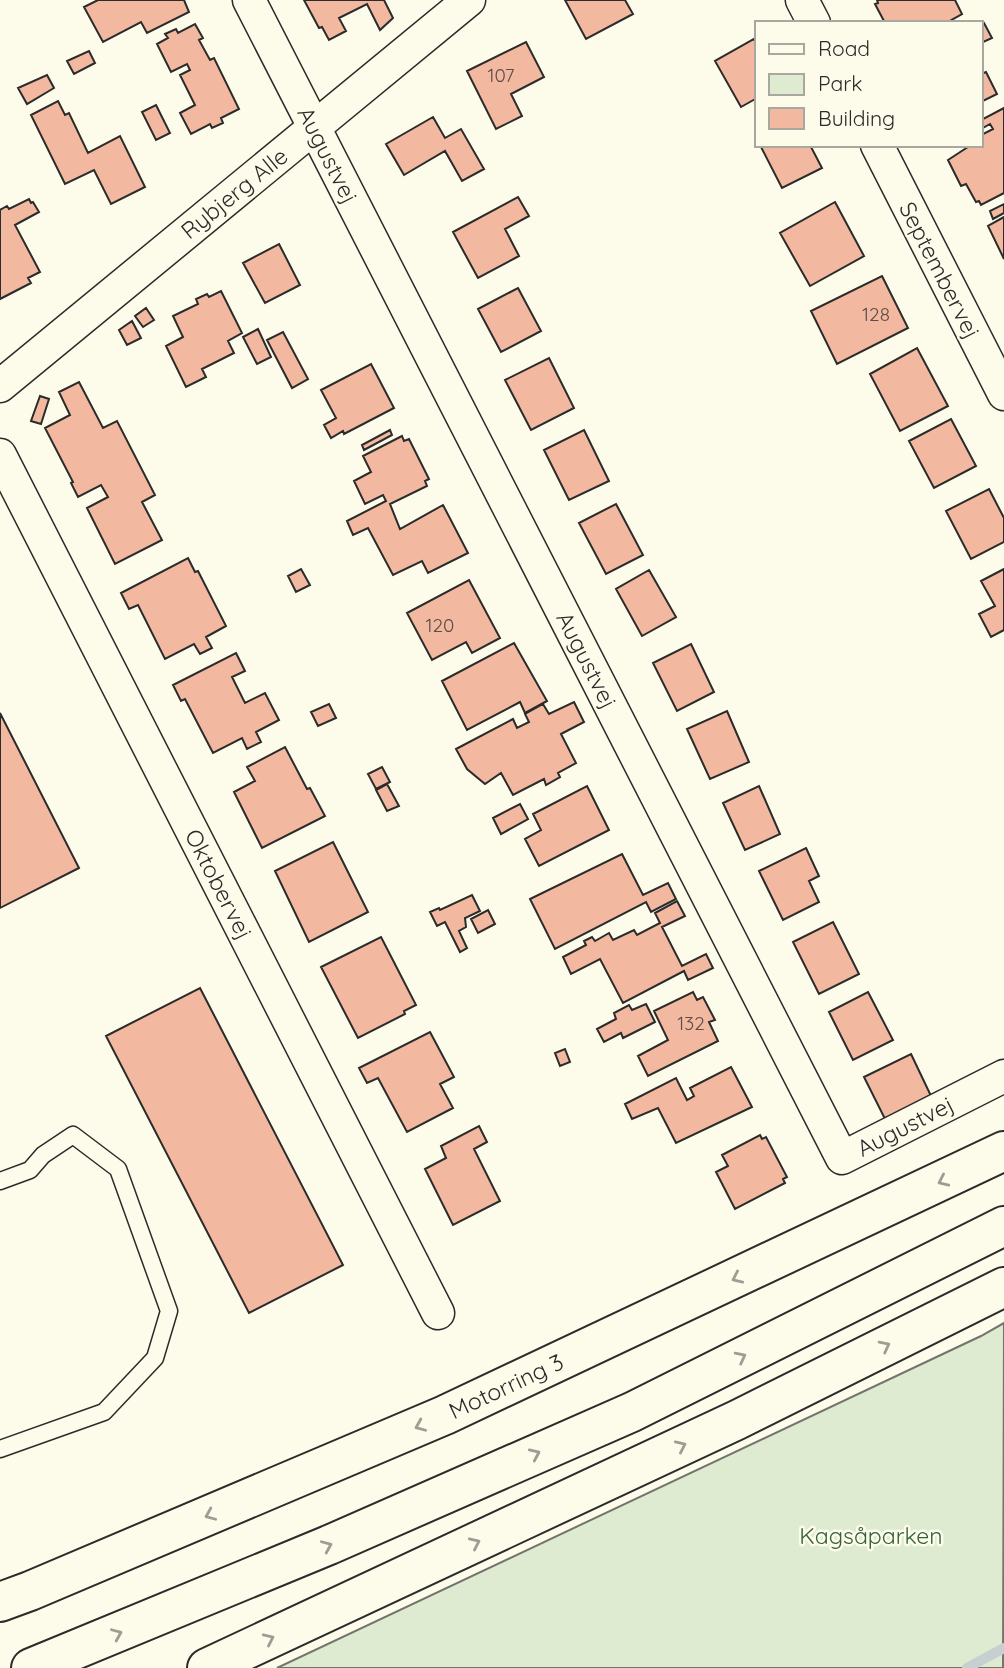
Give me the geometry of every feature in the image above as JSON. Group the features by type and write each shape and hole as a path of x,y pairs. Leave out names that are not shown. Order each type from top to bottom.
{"highway":[{"name":"Motorring 3","path":"0,1602 445,1415 1004,1151"},
{"path":"46,1664 329,1545 632,1412 1004,1226"},
{"path":"207,1668 737,1420 1004,1286"}],"street":[{"name":"Augustvej","path":"249,0 842,1158 1004,1076"},
{"name":"Rybjerg Alle","path":"0,386 469,0"},
{"path":"802,0 813,21"},
{"name":"Septembervej","path":"878,147 1004,394"},
{"name":"Oktobervej","path":"0,455 439,1313"}],"lane":[{"path":"0,1181 30,1170 43,1154 73,1135 118,1169 169,1311 155,1358 104,1412 0,1449"}],"green space":[{"name":"Kagsåparken","path":"1004,1323 1003,1668 277,1668 981,1336"}],"building":[{"path":"98,0 184,0 189,12 147,33 141,22 103,42 84,7"},
{"path":"304,0 384,0 393,18 380,30 367,4 339,18 346,31 329,40 322,27 319,28"},
{"path":"565,0 625,0 633,14 586,39"},
{"path":"877,0 955,0 962,14 950,21 884,21 875,4 878,3"},
{"path":"983,23 992,38 983,42"},
{"path":"195,24 203,38 199,40 210,60 214,58 239,109 221,118 223,123 212,128 210,124 191,134 180,113 195,105 180,75 190,70 187,64 171,72 157,44 168,38 165,34 176,29 178,33"},
{"path":"754,39 755,99 741,107 715,61"},
{"path":"526,42 544,77 511,94 522,116 496,129 467,71"},
{"path":"89,51 95,63 74,74 67,61"},
{"path":"986,72 997,94 983,101 983,73"},
{"path":"47,75 54,88 27,104 18,88"},
{"path":"58,101 65,115 69,113 88,153 120,136 145,187 111,204 94,170 65,184 31,115"},
{"path":"156,105 170,133 156,140 142,112"},
{"path":"1004,108 1004,193 981,205 979,201 976,202 966,184 961,186 948,160 968,147 983,147 983,134 993,129 990,124 983,128 983,119"},
{"path":"433,117 445,138 461,129 484,169 462,181 445,151 404,175 386,144"},
{"path":"761,147 811,147 822,168 782,188"},
{"path":"518,197 529,216 505,229 519,256 478,278 453,232"},
{"path":"29,199 39,212 15,225 40,272 28,278 31,283 0,299 0,210 7,206 9,209"},
{"path":"835,202 864,256 810,286 780,233"},
{"path":"1004,204 1004,213 993,219 990,211"},
{"path":"1004,217 1004,259 988,226"},
{"path":"279,244 300,285 265,303 243,263"},
{"path":"882,276 908,328 837,364 811,311"},
{"path":"518,288 541,331 501,352 478,309"},
{"path":"221,291 242,333 228,341 234,353 202,369 206,377 186,387 166,346 183,337 173,316 198,304 196,299"},
{"path":"146,308 154,320 143,327 135,316"},
{"path":"132,321 141,338 127,345 119,330"},
{"path":"258,329 271,357 257,364 243,337"},
{"path":"283,332 308,379 292,388 267,340"},
{"path":"917,348 948,406 900,431 870,374"},
{"path":"549,358 574,408 531,430 505,380"},
{"path":"371,364 394,408 331,438 324,425 336,418 321,390"},
{"path":"79,382 103,428 117,421 155,495 142,502 162,540 115,564 87,508 108,497 101,485 78,497 45,428 70,415 59,392"},
{"path":"40,396 49,399 41,424 31,421"},
{"path":"951,419 976,466 934,488 909,441"},
{"path":"390,430 392,435 364,450 362,445"},
{"path":"584,430 609,481 569,500 544,450"},
{"path":"402,436 404,441 409,439 429,479 425,481 427,486 390,504 400,529 443,505 468,553 428,573 422,561 393,575 368,528 353,535 347,521 386,501 383,495 365,504 354,481 371,472 363,456"},
{"path":"989,489 1004,518 1004,542 971,559 946,511"},
{"path":"616,504 643,555 606,574 579,523"},
{"path":"188,558 195,572 198,571 226,626 206,637 212,648 200,654 194,644 165,659 138,605 129,609 121,593"},
{"path":"301,569 310,585 296,592 288,576"},
{"path":"1004,569 1004,630 991,637 979,614 995,606 981,581"},
{"path":"649,570 676,617 642,636 616,589"},
{"path":"469,580 500,638 472,653 466,642 432,660 407,613"},
{"path":"514,643 547,701 525,713 520,702 467,730 442,681"},
{"path":"691,644 714,692 677,711 653,663"},
{"path":"236,653 245,671 232,677 245,703 265,693 279,720 256,732 261,742 247,749 242,738 213,753 185,699 181,701 173,685"},
{"path":"574,702 584,722 561,734 576,763 558,773 560,777 546,785 544,779 513,795 501,773 485,784 467,769 456,749 513,719 517,728 529,722 525,714 543,704 549,714"},
{"path":"329,704 336,718 318,726 311,712"},
{"path":"727,711 749,762 710,779 687,729"},
{"path":"0,713 79,868 0,908"},
{"path":"285,747 325,816 262,848 234,792 255,781 247,767"},
{"path":"382,767 390,782 376,789 368,774"},
{"path":"387,784 399,806 387,811 376,790"},
{"path":"587,786 609,830 539,866 525,839 541,830 533,814"},
{"path":"759,786 780,834 745,850 723,803"},
{"path":"520,804 528,819 501,834 493,818"},
{"path":"333,842 368,912 309,942 275,871"},
{"path":"806,848 819,876 809,881 819,902 783,920 759,871"},
{"path":"622,854 643,895 668,883 676,899 651,912 646,902 555,949 530,899"},
{"path":"472,895 480,911 465,918 466,927 459,931 467,948 460,952 445,922 437,926 430,912"},
{"path":"677,901 685,916 662,927 682,966 706,954 713,968 688,980 684,971 623,1003 600,959 571,974 563,957 586,945 584,941 592,937 595,941 609,933 613,940 634,930 637,935 660,923 655,913"},
{"path":"488,910 495,924 478,933 471,919"},
{"path":"833,922 859,974 819,994 793,942"},
{"path":"381,937 416,1005 404,1011 405,1014 358,1038 321,967"},
{"path":"200,988 343,1265 249,1313 106,1036"},
{"path":"693,992 697,1000 703,997 715,1020 709,1022 718,1041 648,1076 638,1056 668,1040 654,1011"},
{"path":"868,992 893,1040 853,1060 829,1012"},
{"path":"646,1004 655,1022 623,1038 621,1033 604,1042 597,1029 616,1019 614,1013 629,1005 632,1010"},
{"path":"430,1032 454,1077 440,1084 453,1108 407,1132 378,1078 367,1083 359,1068"},
{"path":"565,1049 570,1062 560,1066 555,1053"},
{"path":"911,1054 932,1098 886,1121 864,1077"},
{"path":"731,1067 752,1107 676,1143 658,1108 632,1119 625,1104 676,1078 687,1100 694,1096 690,1088"},
{"path":"479,1126 487,1142 474,1149 500,1201 453,1225 425,1169 446,1158 441,1146"},
{"path":"760,1135 762,1139 766,1137 787,1177 783,1179 785,1183 735,1209 716,1172 728,1166 722,1155"}],"waterway":[{"path":"967,1668 1004,1648"}]}
